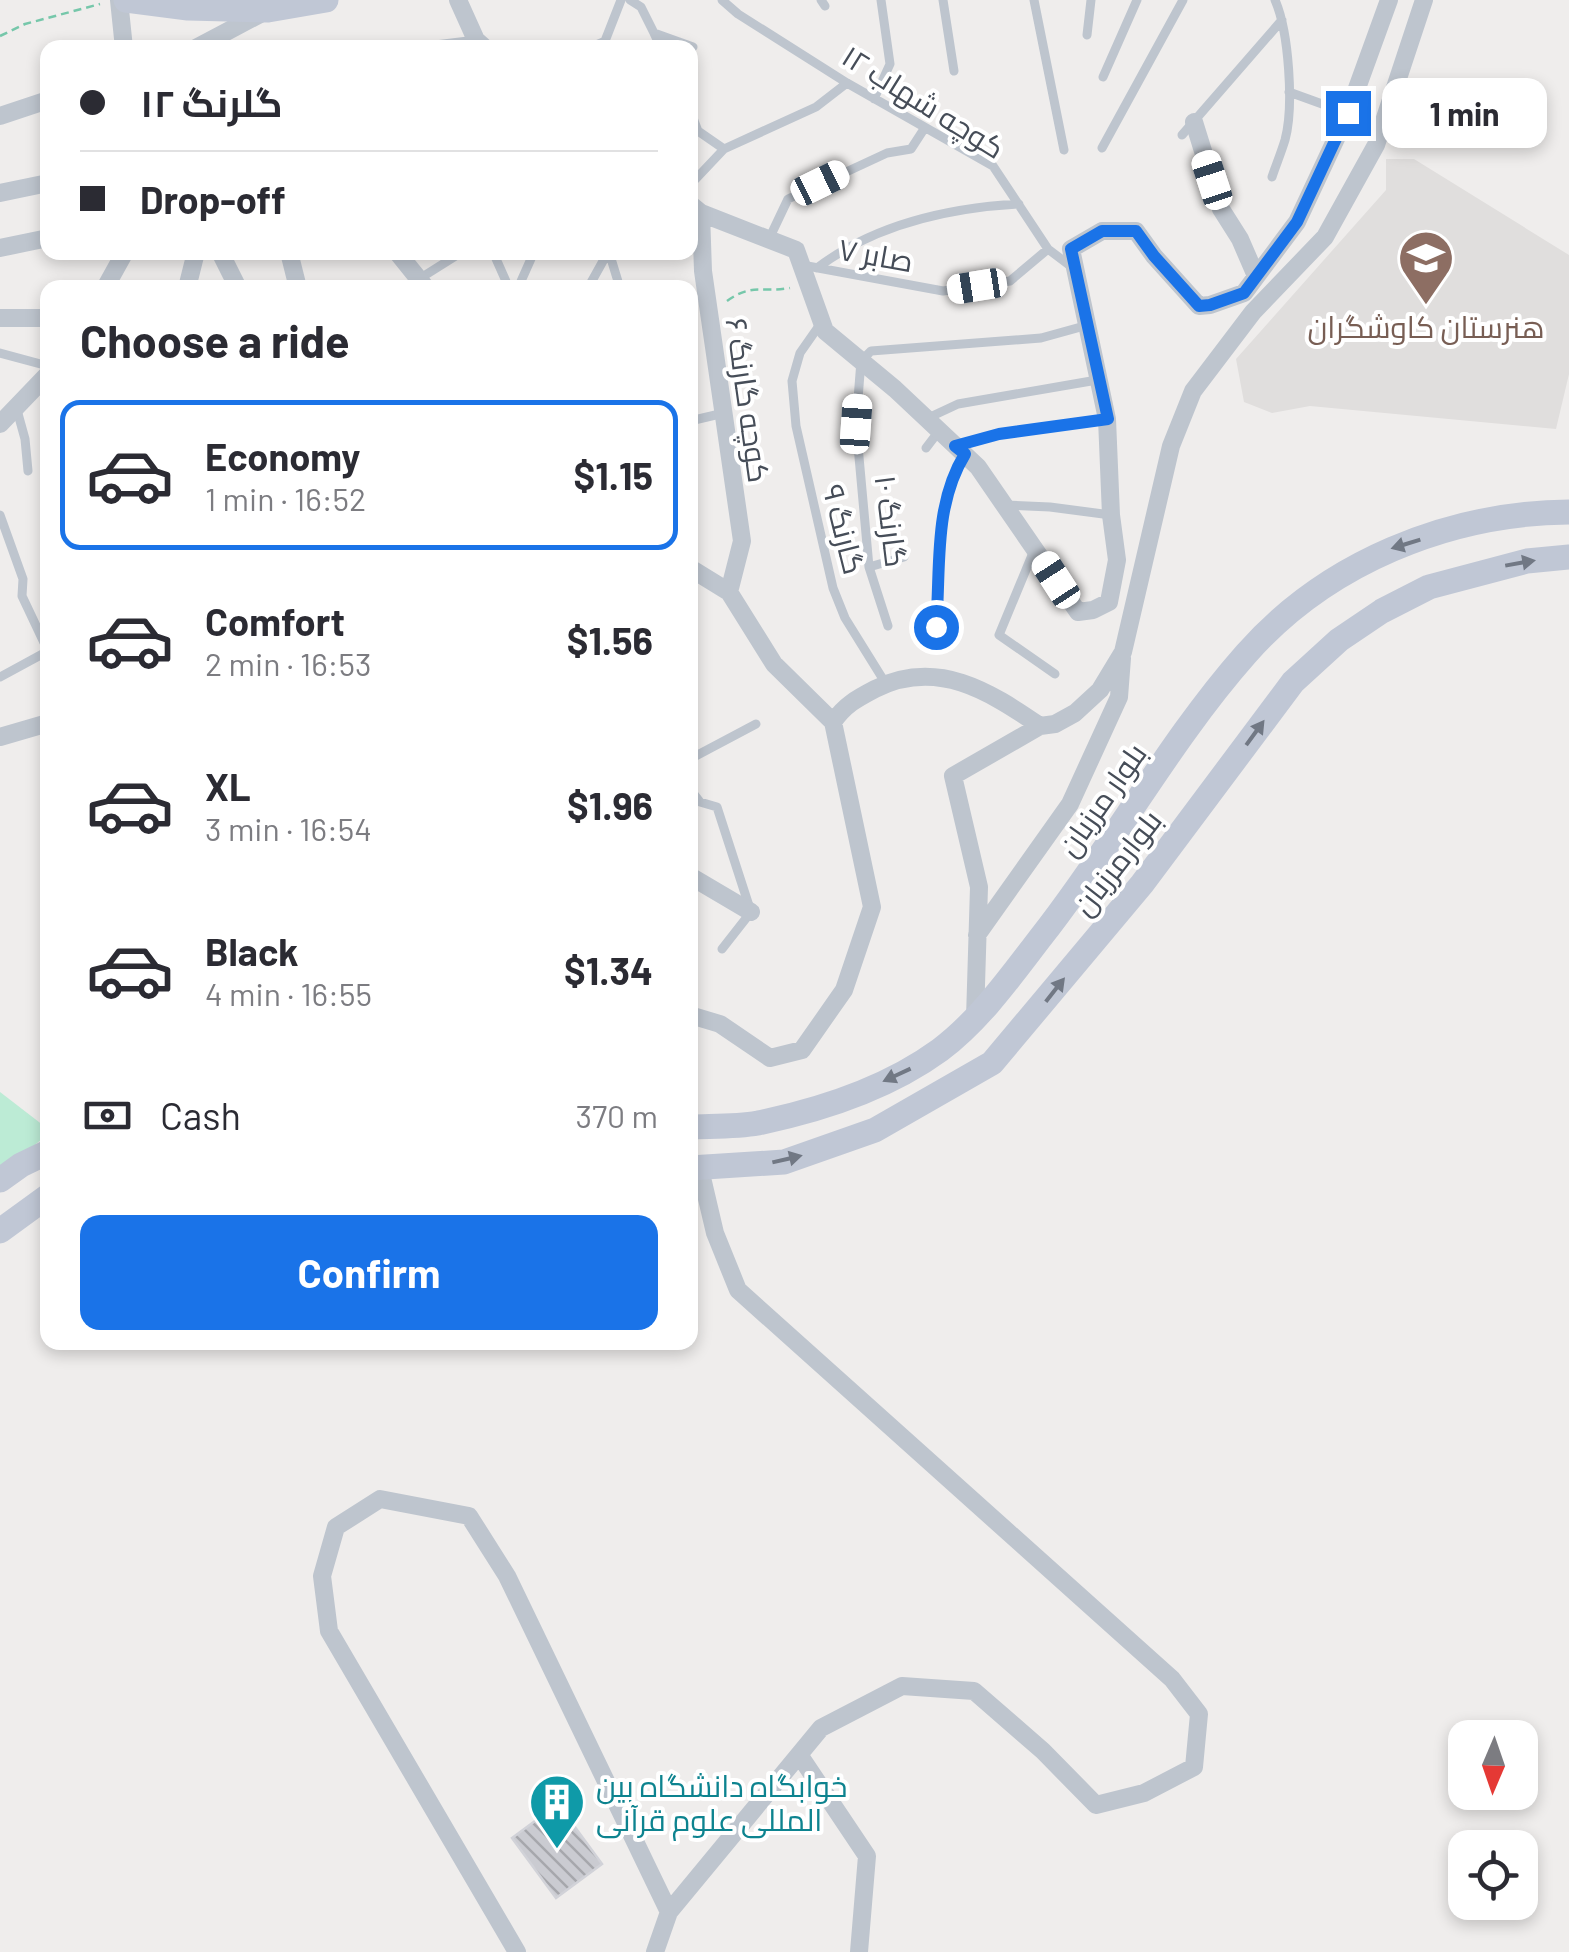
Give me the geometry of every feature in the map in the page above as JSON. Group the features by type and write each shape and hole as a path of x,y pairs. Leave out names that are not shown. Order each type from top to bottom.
{"main road":[{"path":"120,0 188,8 268,10 326,0"},
{"name":"بلوار مرزبان","path":"698,1127 754,1124 833,1104 910,1069 941,1049 975,1018 1064,908 1246,654 1302,601 1381,551 1528,512 1569,512"},
{"name":"بلوارمرزبان","path":"698,1169 784,1162 875,1130 992,1063 1142,884 1293,682 1339,640 1382,611 1430,587 1526,561 1569,557"},
{"path":"0,1180 40,1156"},
{"path":"0,1230 40,1202"}],"street":[{"path":"120,0 123,40"},
{"path":"458,0 478,40"},
{"path":"698,210 796,250 809,273 825,331 978,467 1078,612 1093,610 1108,602 1117,560 1111,515 1108,419 1071,249 1102,231 1136,231 1199,306 1244,293 1297,222 1348,113 1389,0"},
{"path":"977,936 1070,804 1119,697 1123,652 1171,446 1193,391 1253,312 1325,237 1376,145 1424,0"},
{"path":"211,40 268,10"},
{"path":"0,116 40,103"},
{"path":"1188,128 1256,276"},
{"path":"0,193 40,185"},
{"name":"کوچه گارنگ ۶","path":"698,224 742,541 728,592"},
{"path":"0,248 40,240"},
{"path":"403,260 420,280"},
{"path":"0,318 40,318"},
{"path":"0,424 40,382"},
{"path":"698,576 728,592 774,664 833,722 872,907 844,990 802,1050 770,1058 720,1024 698,1017"},
{"path":"975,1018 978,887 952,776 1040,726 1056,724 1076,713 1100,690 1123,652"},
{"path":"833,722 846,704 886,684 905,677 942,676 998,698 1040,726"},
{"path":"0,737 40,725"},
{"path":"698,881 751,912"},
{"path":"655,1952 669,1912 821,1728 902,1686 974,1692 1043,1751 1096,1805 1144,1793 1194,1767 1199,1714 1172,1679 738,1290 698,1179"},
{"path":"517,1952 330,1631 322,1576 336,1526 380,1499 469,1516 507,1576 669,1912"},
{"path":"800,1756 867,1856 859,1952"}],"lane":[{"path":"606,40 621,0"},
{"path":"630,0 642,7 657,40"},
{"name":"کوچه شهاب ۱۲","path":"722,0 874,100 993,166 1048,249 1076,269"},
{"path":"874,100 890,64 881,0"},
{"path":"943,0 954,71"},
{"path":"1034,0 1064,150"},
{"path":"1087,35 1091,0"},
{"path":"1103,77 1136,0"},
{"path":"1102,148 1183,0"},
{"path":"1272,177 1286,137 1289,92 1282,20 1276,0"},
{"path":"1188,128 1282,20"},
{"path":"654,34 671,40"},
{"path":"698,177 724,149 816,107 847,83"},
{"path":"1289,92 1348,113"},
{"path":"768,240 788,198 887,153 911,149 924,129"},
{"path":"698,131 724,149"},
{"path":"809,273 844,248 892,228 971,207 1019,204"},
{"name":"صابر ۷","path":"809,273 943,291 1010,280 1048,249"},
{"path":"426,280 452,260"},
{"name":"گارنگ ۹","path":"822,321 800,352 792,382 796,426 833,588 845,618 886,684"},
{"path":"861,361 871,351 1041,338 1088,325"},
{"path":"0,352 40,364"},
{"name":"گارنگ ۱۰","path":"861,361 856,424 869,566 888,626"},
{"path":"926,448 933,425 958,404 1073,387 1100,379"},
{"path":"16,407 25,439 28,472"},
{"path":"698,419 724,414"},
{"path":"936,627 941,524 960,450 999,434 1108,419"},
{"path":"1005,505 1050,506 1111,515"},
{"path":"0,516 23,578 22,596 40,634"},
{"path":"1035,547 999,635 1054,674"},
{"path":"869,566 904,557"},
{"path":"0,677 40,655"},
{"path":"698,755 756,724"},
{"path":"698,799 717,807 751,912 722,948"}],"path":[{"path":"0,36 25,24 120,0"},
{"path":"710,314 744,289 772,291 809,273"}],"shaded area":[{"name":"هنرستان کاوشگران","path":"1386,159 1414,159 1569,255 1569,374 1556,429 1310,406 1272,413 1244,402 1236,359 1386,190"}],"green space":[{"path":"0,1092 40,1123 40,1141 0,1173"}],"building":[{"name":"خوابگاه دانشگاه بین المللی علوم قرآنی","path":"558,1804 602,1864 556,1898 512,1838"}],"place":[{"name":"هنرستان کاوشگران","path":"1426,307"},
{"name":"خوابگاه دانشگاه بین المللی علوم قرآنی","path":"557,1851"}],"route":[{"path":"936,627 941,524 951,477 965,454 955,446 999,434 1108,419 1071,249 1102,231 1136,231 1199,306 1244,293 1297,222 1348,113"}]}
